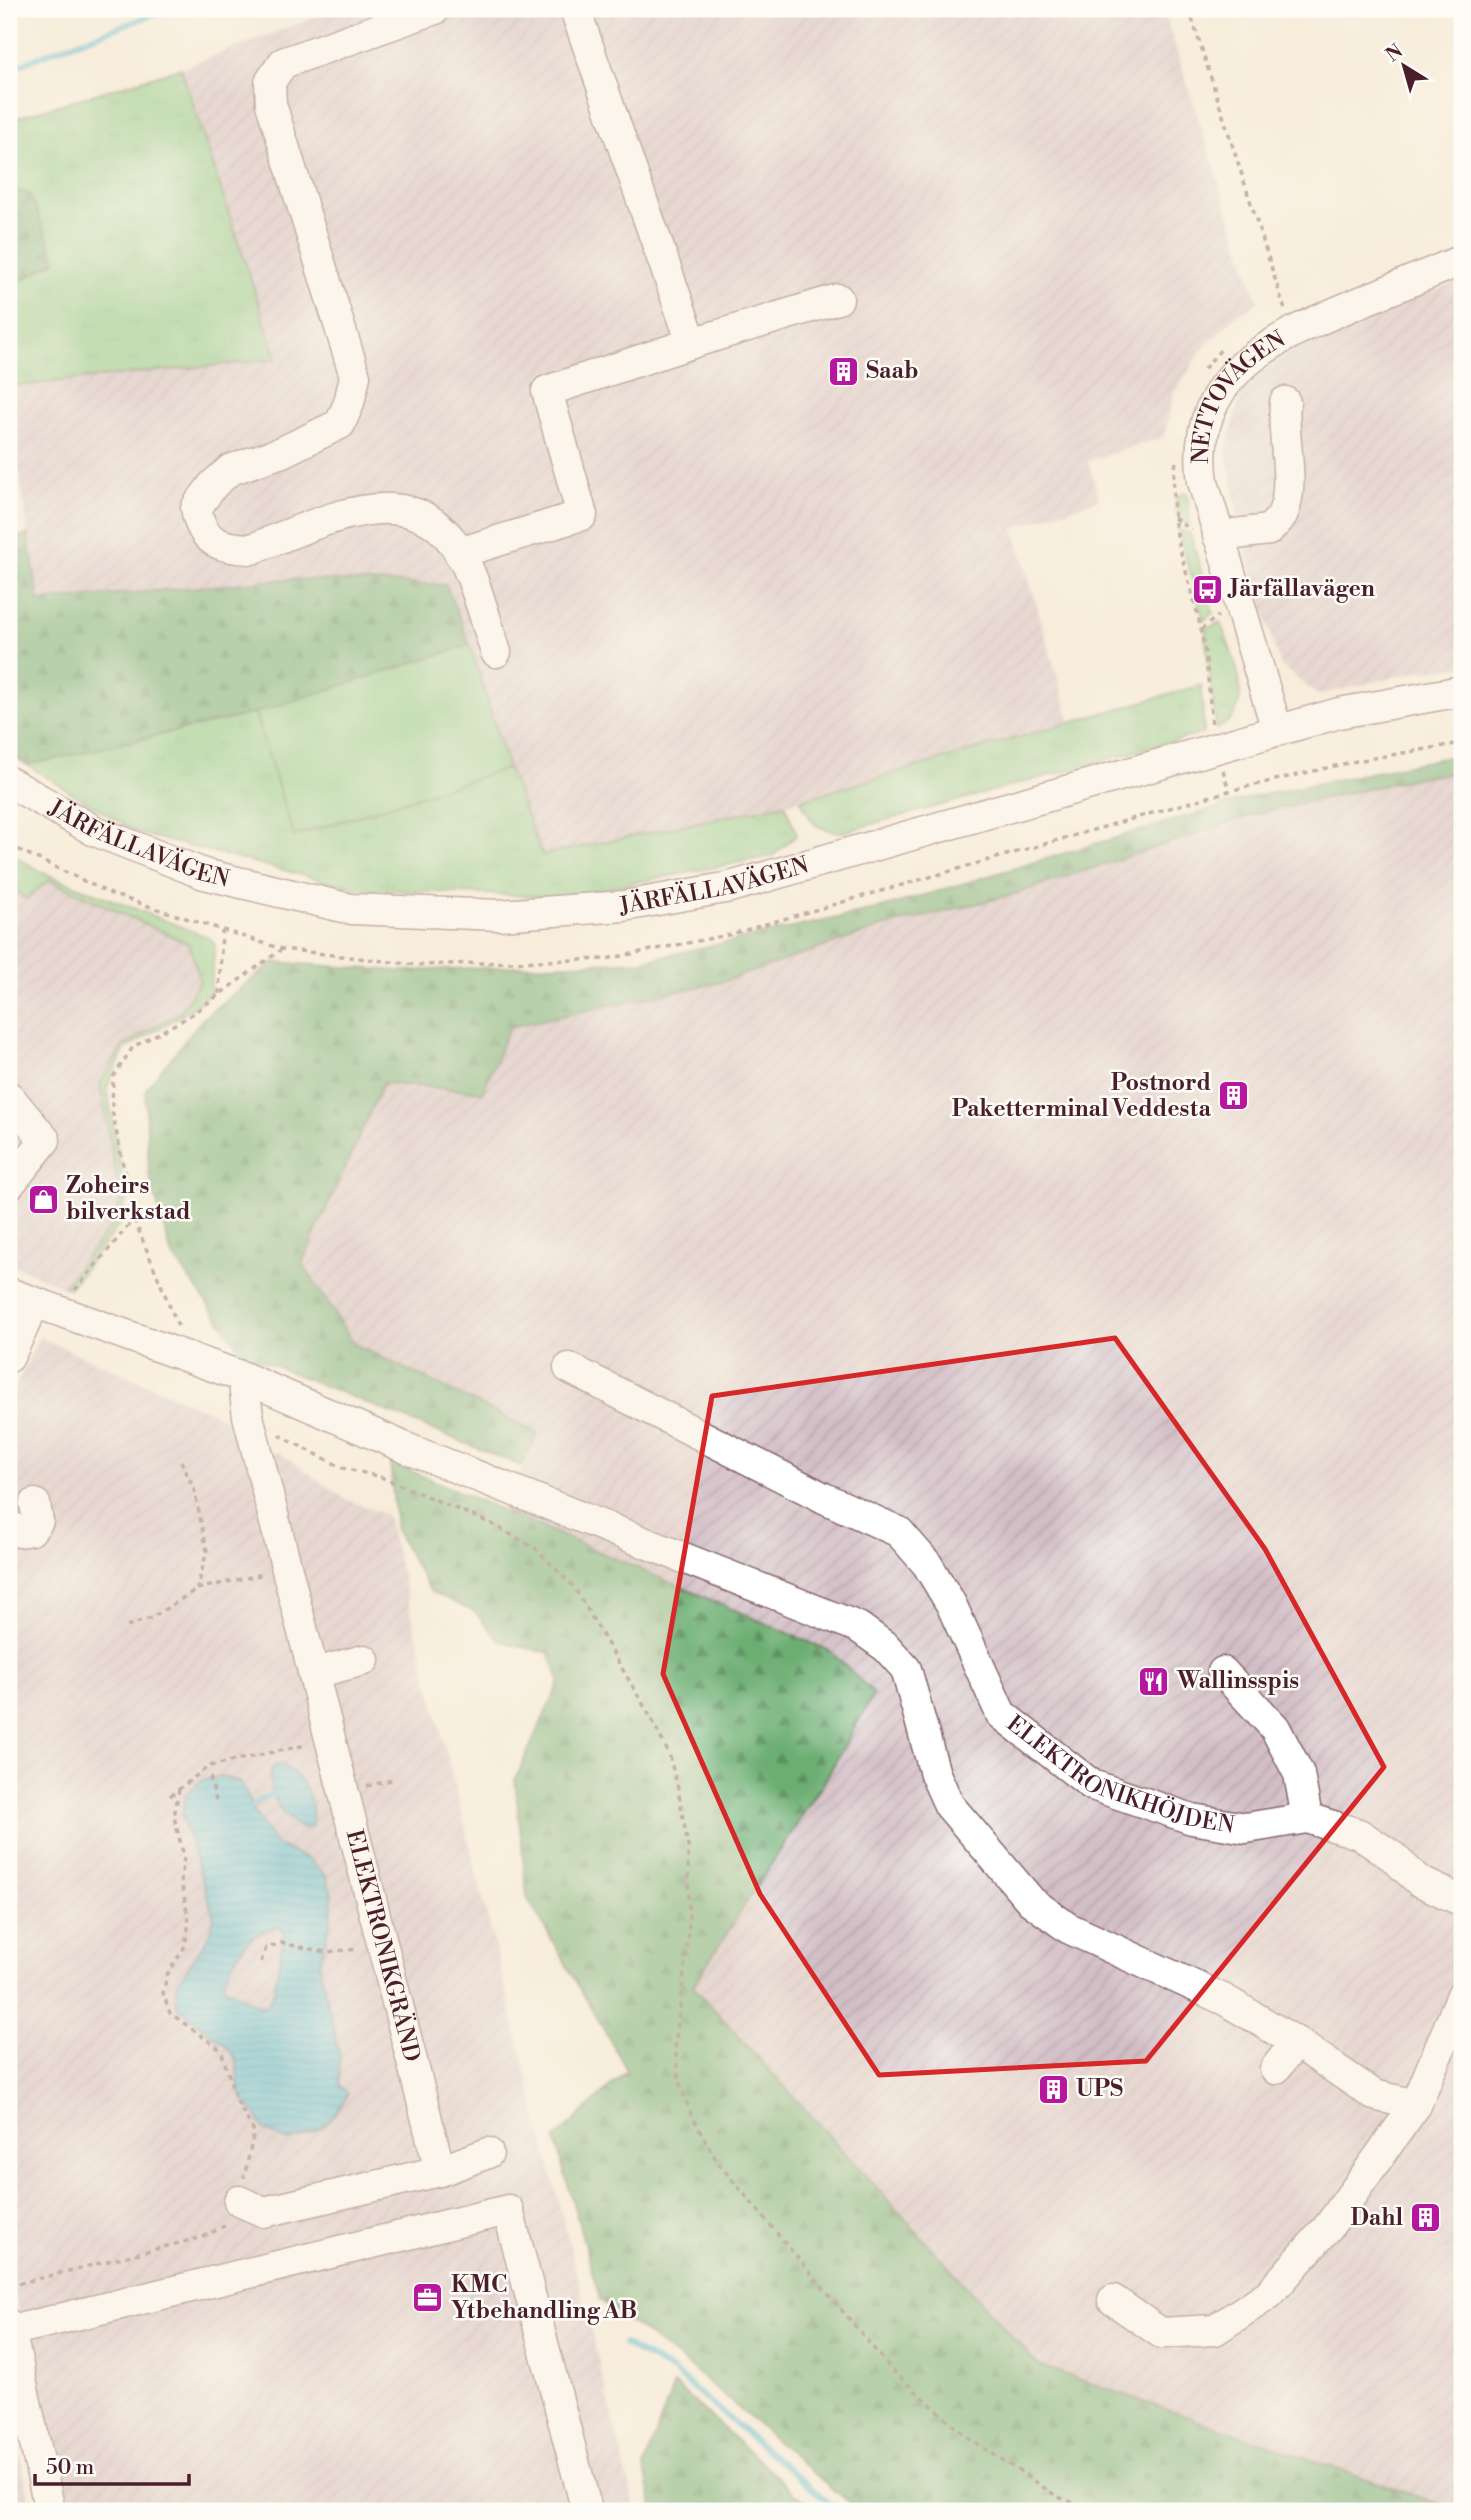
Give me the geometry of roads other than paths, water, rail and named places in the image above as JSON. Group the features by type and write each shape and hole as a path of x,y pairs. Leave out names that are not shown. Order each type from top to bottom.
{"street":[{"path":"435,9 283,63 270,82 271,104 355,376 349,403 340,424 282,452 230,470 213,485 197,508 200,528 216,543 252,549 358,512 387,506 409,509 431,519 459,552 469,570 496,652"},
{"path":"575,9 692,342"},
{"name":"NETTOVÄGEN","path":"1276,730 1203,482 1200,450 1208,415 1230,377 1244,362 1290,333 1462,260"},
{"path":"459,552 582,515 547,390 692,342 838,299"},
{"path":"1218,536 1269,530 1283,514 1287,453 1282,425 1285,402"},
{"name":"JÄRFÄLLAVÄGEN","path":"9,782 93,830 204,874 351,909 499,915 624,906 730,887 1276,730 1394,701 1462,691"},
{"path":"9,1097 45,1140 9,1185"},
{"path":"9,1357 33,1303 243,1377 407,1448 858,1627 886,1647 906,1669 935,1774 949,1805 1031,1902 1068,1928 1225,2000 1296,2042 1374,2095 1416,2105"},
{"name":"ELEKTRONIKHÖJDEN","path":"569,1368 824,1498 899,1532 927,1564 951,1604 1001,1714 1092,1785 1192,1819 1246,1828 1307,1818 1359,1834 1392,1856 1419,1881 1462,1901"},
{"name":"ELEKTRONIKGRÄND","path":"243,1377 248,1416 289,1568 440,2171"},
{"path":"315,1673 364,1660"},
{"path":"1223,1672 1275,1728 1299,1774 1307,1818"},
{"path":"1113,2300 1161,2333 1215,2330 1269,2294 1329,2226 1416,2105 1462,1995"},
{"path":"1275,2070 1296,2042"},
{"path":"239,2201 264,2212 440,2171 488,2153"},
{"path":"50,2511 9,2328 508,2210 587,2511"}],"water":[{"path":"281,1764 302,1783 310,1798 312,1826 305,1830 282,1812 273,1796 270,1778 272,1768"},
{"path":"222,1776 241,1783 256,1815 275,1844 310,1860 326,1876 332,1895 331,1920 319,1964 340,2057 339,2085 348,2094 336,2113 324,2125 309,2134 288,2141 266,2131 240,2094 236,2059 225,2045 177,2006 177,1984 209,1936 214,1917 182,1817 186,1794 203,1780","holes":["279,1927 284,1933 274,1991 267,2005 259,2006 225,1987 223,1980 251,1939"]}],"waterway":[{"path":"9,70 50,52 169,9"},
{"path":"252,1805 271,1794"},
{"path":"624,2344 673,2371 838,2511"}],"place":[{"name":"Saab","path":"843,371"},
{"name":"Järfällavägen","path":"1207,589"},
{"name":"Postnord Paketterminal Veddesta","path":"1234,1096"},
{"name":"Zoheirs bilverkstad","path":"43,1199"},
{"name":"Wallinsspis","path":"1154,1681"},
{"name":"UPS","path":"1053,2089"},
{"name":"Dahl","path":"1426,2218"},
{"name":"KMC Ytbehandling AB","path":"428,2298"}]}
